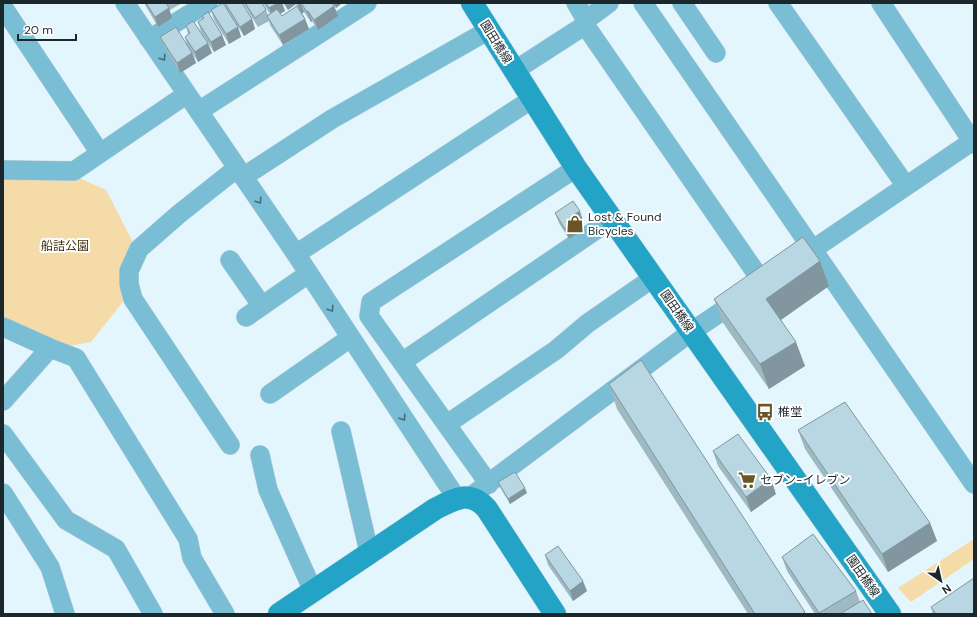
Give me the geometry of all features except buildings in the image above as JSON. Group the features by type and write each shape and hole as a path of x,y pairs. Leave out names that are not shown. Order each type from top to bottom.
{"street":[{"path":"125,3 296,254 350,338 463,498"},
{"path":"150,39 208,3"},
{"path":"199,111 367,3"},
{"name":"園田橋線","path":"472,3 576,168 890,614"},
{"path":"576,3 586,23 763,283"},
{"path":"514,71 586,23 609,3"},
{"path":"643,3 974,484"},
{"path":"682,3 716,53"},
{"path":"778,3 906,186"},
{"path":"279,614 435,509 463,498 489,484 691,332 973,142 881,3"},
{"path":"3,7 100,153"},
{"path":"230,445 133,299 129,284 129,271 139,249 179,214 240,173 488,30"},
{"path":"3,170 74,171 187,94"},
{"path":"296,254 532,99"},
{"path":"489,484 369,316 371,302 576,168"},
{"path":"402,362 612,219"},
{"path":"230,260 262,306"},
{"path":"246,317 308,274"},
{"path":"447,424 556,350 588,323 653,278"},
{"path":"3,327 76,358 188,539 192,558 225,614"},
{"path":"270,394 350,338"},
{"path":"3,401 50,348"},
{"path":"341,431 369,552"},
{"path":"3,434 66,520 116,549 153,614"},
{"path":"260,455 268,490 313,591"},
{"path":"3,493 50,567 65,614"},
{"path":"463,498 476,499 487,509 555,614"}],"green space":[{"name":"船詰公園","path":"3,177 77,177 106,190 134,244 126,298 91,342 69,346 3,320"},
{"path":"974,539 974,559 911,602 898,588"}],"place":[{"name":"Lost & Found Bicycles","path":"575,224"},
{"name":"椎堂","path":"765,412"},
{"name":"セブン-イレブン","path":"747,480"}]}
